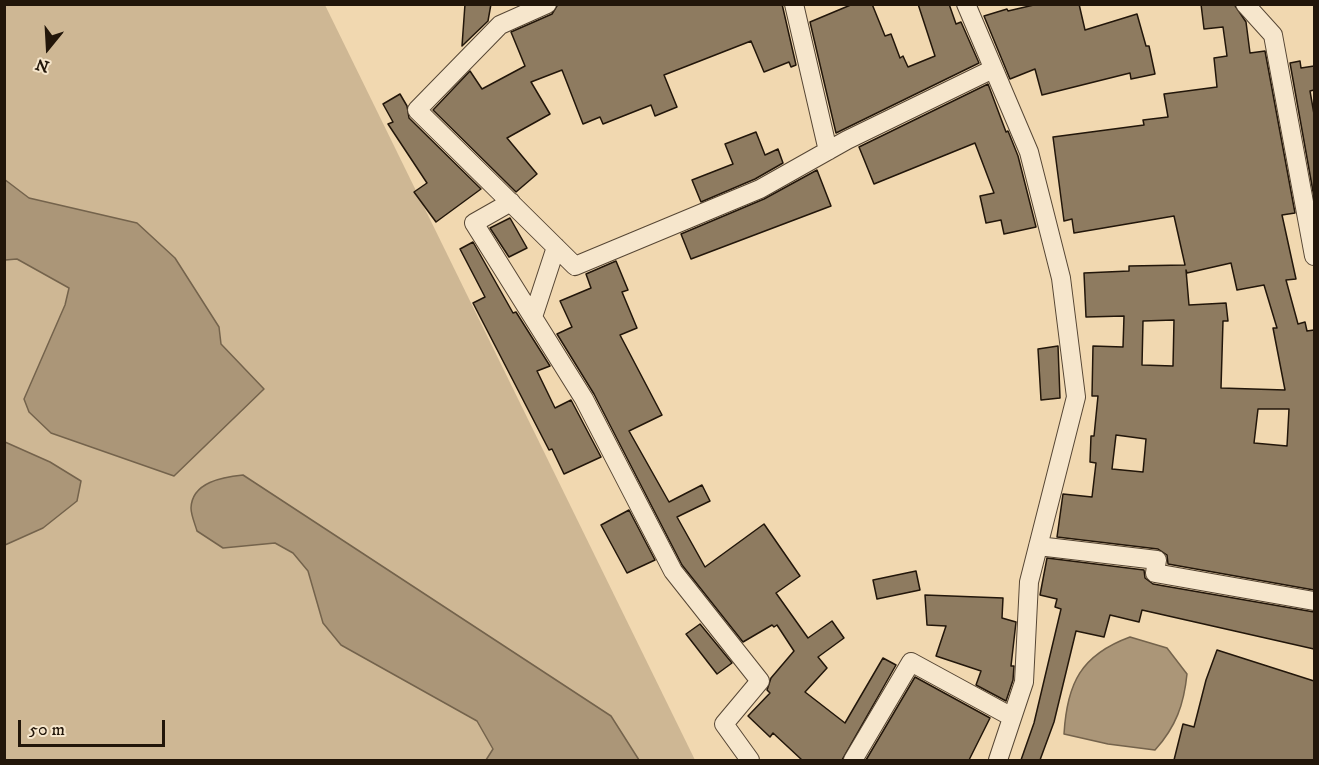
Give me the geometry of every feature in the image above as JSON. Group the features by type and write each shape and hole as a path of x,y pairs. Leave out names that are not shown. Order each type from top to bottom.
{"street":[{"path":"547,4 500,25 417,110 575,266 760,189 828,151 993,69"},
{"path":"794,4 828,151"},
{"path":"966,4 1029,152 1061,278 1076,397 1029,582 1024,682 998,760"},
{"path":"1245,4 1274,35 1314,256"},
{"path":"511,202 474,223 584,399 673,571 760,681 724,724 750,760"},
{"path":"533,317 556,247"},
{"path":"1038,546 1157,560 1155,573 1314,601"},
{"path":"853,760 911,662 1012,717"}],"shaded area":[{"path":"4,5 325,5 695,760 5,760"},
{"path":"4,179 29,198 137,223 175,258 219,327 221,344 264,389 174,476 51,433 29,412 24,399 65,305 69,288 17,259 5,260"},
{"path":"5,442 50,462 81,481 77,501 43,528 5,545"},
{"path":"243,475 611,716 639,760 486,760 493,749 477,721 341,645 323,623 308,571 293,553 275,543 223,548 197,531 191,508 197,492 218,479"},
{"path":"1130,637 1167,648 1187,674 1178,715 1168,733 1155,750 1108,744 1064,734 1069,700 1080,673 1099,653"}],"building":[{"path":"465,4 491,4 488,21 462,46"},
{"path":"558,4 782,4 796,65 791,67 789,62 764,72 751,41 664,75 677,107 655,116 651,105 603,124 600,117 583,124 562,70 531,82 550,114 507,138 537,174 516,192 433,110 470,71 482,89 525,66 511,32 552,14"},
{"path":"853,4 872,4 885,36 891,34 900,58 903,56 908,67 935,56 918,4 949,4 956,24 961,22 979,63 836,133 810,22"},
{"path":"1038,4 1079,4 1085,30 1137,14 1146,46 1149,46 1155,74 1131,79 1130,73 1042,95 1035,69 1010,79 984,16 1007,9 1008,11"},
{"path":"1201,4 1234,4 1246,22 1250,53 1265,51 1295,213 1282,215 1296,279 1286,280 1298,324 1305,322 1307,331 1314,330 1314,590 1168,564 1167,555 1158,549 1057,537 1063,494 1092,497 1096,463 1090,462 1091,436 1094,436 1098,396 1092,396 1093,346 1123,347 1124,316 1086,317 1084,273 1129,271 1129,266 1185,265 1174,216 1074,233 1072,219 1064,221 1053,137 1144,125 1143,120 1168,117 1164,94 1217,87 1214,58 1227,56 1223,27 1204,29","holes":["1231,263 1237,290 1264,285 1277,328 1273,328 1285,390 1221,388 1223,321 1228,321 1226,303 1189,305 1186,270 1187,273","1174,320 1173,366 1142,365 1143,321","1258,409 1289,409 1287,446 1254,443","1116,435 1146,439 1143,472 1112,469"]},
{"path":"1300,61 1301,68 1314,66 1314,90 1310,91 1314,114 1314,197 1290,63"},
{"path":"988,84 1006,132 1008,131 1018,156 1036,227 1004,234 1001,220 986,223 980,196 994,193 975,143 874,184 859,147"},
{"path":"400,94 407,106 409,118 481,189 436,222 414,192 427,183 388,124 393,122 383,104"},
{"path":"756,132 765,155 778,149 783,163 755,179 701,202 692,180 733,164 725,144"},
{"path":"817,170 831,206 691,259 681,234 764,199"},
{"path":"510,218 527,248 509,257 490,228"},
{"path":"473,242 513,313 516,312 550,366 537,371 555,408 571,400 601,457 564,474 552,449 549,450 473,303 485,297 460,249"},
{"path":"616,261 628,290 622,292 637,328 620,335 662,415 629,431 669,502 702,485 710,501 677,517 705,567 764,524 800,576 776,593 808,638 832,621 844,638 818,657 827,668 805,692 845,723 883,658 896,665 842,760 802,760 773,733 770,737 748,716 770,693 767,690 771,678 794,651 777,625 774,627 772,625 743,642 682,565 594,394 557,334 572,327 560,301 591,288 586,274"},
{"path":"1058,346 1060,398 1041,400 1038,349"},
{"path":"629,510 655,560 627,573 601,525"},
{"path":"1047,558 1144,570 1145,578 1153,584 1314,612 1314,649 1142,610 1139,622 1110,615 1104,637 1076,631 1054,722 1040,760 1021,760 1034,723 1061,609 1055,607 1057,599 1040,595"},
{"path":"916,571 920,590 877,599 873,580"},
{"path":"925,595 1003,598 1002,618 1016,622 1011,666 1014,666 1013,680 1006,701 976,685 981,671 936,656 946,626 927,625"},
{"path":"700,624 732,663 717,674 686,634"},
{"path":"1217,650 1314,681 1314,760 1174,760 1183,724 1194,727 1206,680"},
{"path":"915,677 990,718 969,760 866,760"}]}
